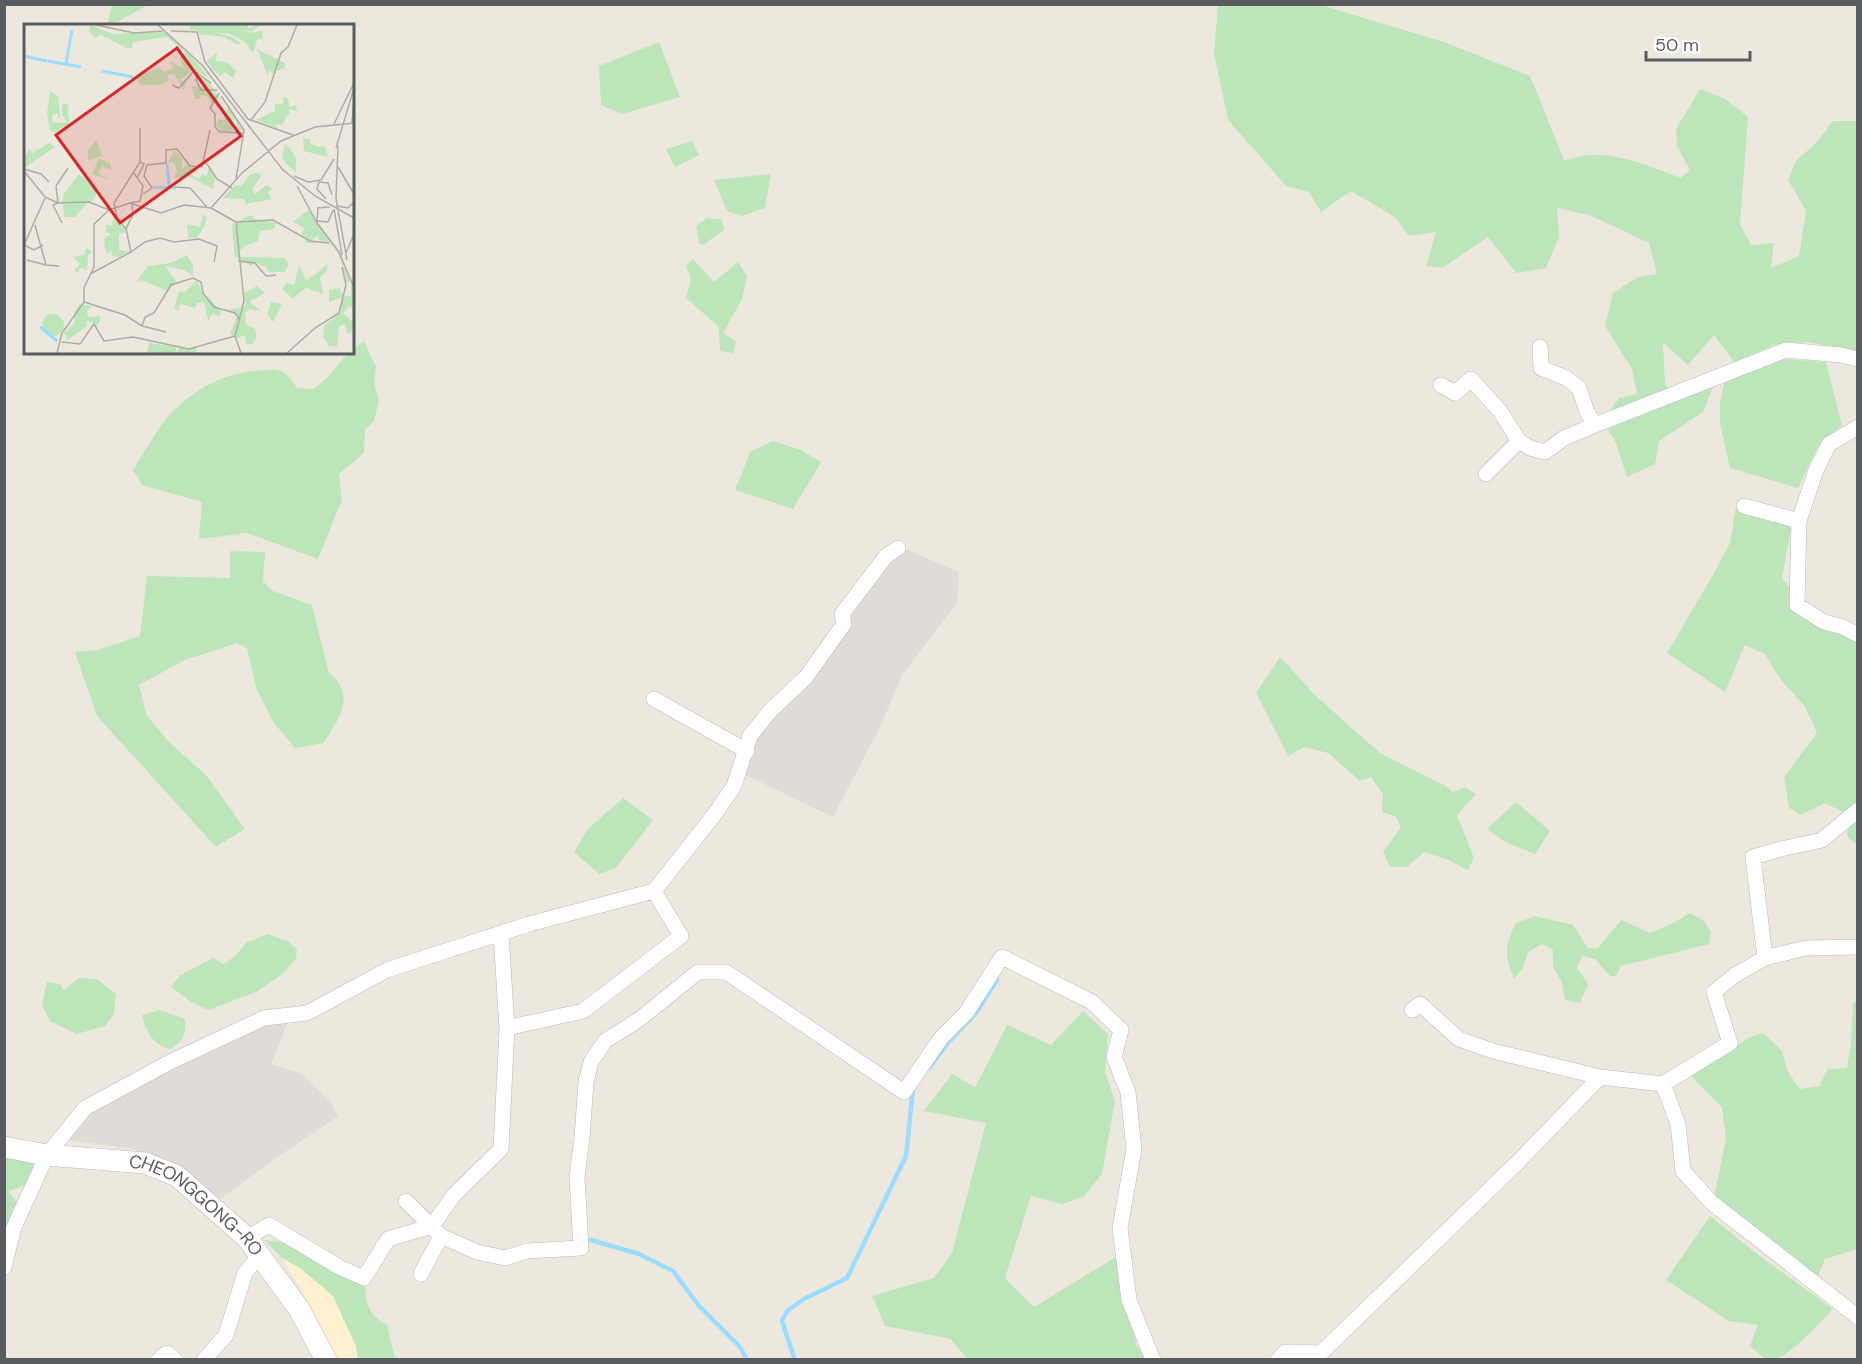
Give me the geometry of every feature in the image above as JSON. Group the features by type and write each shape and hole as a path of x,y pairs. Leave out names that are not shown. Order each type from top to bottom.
{"street":[{"path":"1540,347 1541,368 1566,378 1579,388 1587,412 1595,425"},
{"path":"1441,385 1455,393 1471,379 1500,411 1519,441 1530,448 1545,452 1564,438 1786,350 1841,355 1857,359"},
{"path":"1857,427 1829,444 1816,470 1799,521 1797,606 1824,622 1843,627 1857,635"},
{"path":"1486,474 1519,441"},
{"path":"1744,506 1799,521"},
{"path":"4,1267 14,1227 47,1155 85,1108 170,1062 264,1018 307,1014 387,970 529,924 654,891 734,786 750,736 770,711 806,677 844,624 842,614 886,556 898,548"},
{"path":"654,699 747,751"},
{"path":"1765,958 1753,857 1822,840 1857,810"},
{"path":"507,1029 583,1011 681,936 654,891"},
{"path":"420,1274 453,1196 501,1149 507,1029 501,934"},
{"path":"1412,1010 1420,1004 1459,1039 1493,1051 1600,1077 1663,1084 1730,1043 1714,992 1735,975 1765,958 1806,948 1857,947"},
{"path":"406,1201 437,1231 477,1252 505,1258 527,1251 581,1248 577,1177 586,1082 591,1062 605,1041 637,1022 698,972 726,972 904,1092 941,1038 966,1013 1002,957 1092,1002 1121,1030 1114,1057 1128,1092 1134,1149 1120,1228 1129,1300 1153,1359"},
{"path":"1278,1359 1285,1352 1323,1356 1600,1077"},
{"path":"1663,1084 1678,1125 1683,1171 1712,1203 1857,1317"},
{"name":"CHEONGGONG-RO","path":"4,1148 47,1155 146,1163 177,1176 247,1238 299,1310 326,1359"},
{"path":"247,1238 269,1226 339,1267 364,1278 388,1239 437,1231"},
{"path":"204,1359 226,1335 245,1273 260,1255"},
{"path":"159,1359 167,1353 175,1359"}],"shaded area":[{"path":"891,543 959,572 957,603 902,675 880,727 833,817 745,775 755,735 849,623 842,606"},
{"path":"295,1004 271,1064 302,1074 330,1101 338,1116 219,1200 173,1165 129,1148 65,1140 84,1105"},
{"path":"282,1258 300,1268 333,1296 356,1346 358,1359 335,1359 304,1294"}],"green space":[{"path":"112,4 148,5 113,24 107,24"},
{"path":"1218,5 1321,5 1444,42 1530,76 1564,160 1588,155 1612,156 1659,169 1681,178 1690,170 1677,146 1676,129 1700,89 1725,99 1748,117 1740,224 1751,245 1774,243 1771,268 1799,256 1806,211 1788,180 1796,161 1817,142 1833,121 1857,121 1857,352 1808,342 1774,345 1734,362 1714,335 1688,365 1663,343 1665,385 1670,390 1691,380 1701,381 1713,387 1703,412 1659,441 1655,464 1627,477 1616,443 1608,430 1608,413 1619,398 1637,394 1632,369 1605,326 1613,293 1638,277 1657,274 1649,243 1589,215 1557,208 1559,237 1546,268 1516,273 1488,237 1442,268 1426,266 1436,232 1409,236 1395,217 1351,191 1321,212 1309,192 1286,186 1228,120 1214,53"},
{"path":"659,42 680,97 622,114 601,105 599,66"},
{"path":"692,141 699,155 675,167 666,149"},
{"path":"771,174 765,208 742,216 727,211 714,180"},
{"path":"707,218 721,219 725,229 703,245 699,243 696,226"},
{"path":"693,259 714,282 738,262 747,276 742,299 723,333 736,341 734,353 720,351 719,327 686,298 691,279 686,266"},
{"path":"364,341 376,367 374,383 379,400 374,421 365,429 364,453 339,474 342,500 318,559 247,533 199,539 202,502 142,485 133,470 166,419 184,401 206,386 229,376 269,370 284,372 297,388 314,389 327,378 347,354 354,354 354,348"},
{"path":"1783,359 1826,362 1842,425 1817,448 1798,488 1730,468 1720,423 1720,403 1725,378"},
{"path":"773,441 801,450 821,462 793,509 735,490 751,451"},
{"path":"1737,500 1794,512 1782,578 1807,604 1857,634 1857,845 1848,837 1845,813 1825,803 1801,815 1789,808 1784,777 1817,733 1804,705 1786,686 1765,654 1745,645 1725,692 1667,653 1730,543"},
{"path":"230,551 265,552 263,581 273,591 312,605 329,673 337,681 344,698 335,725 323,743 295,748 274,723 256,688 247,648 237,643 185,660 139,685 147,716 170,743 206,775 245,829 216,847 97,716 75,652 97,650 140,636 147,576 230,578"},
{"path":"1280,657 1317,697 1380,753 1444,785 1453,792 1465,787 1476,794 1457,815 1474,858 1468,870 1446,859 1424,852 1407,867 1390,867 1383,852 1401,827 1396,817 1382,812 1383,794 1371,777 1360,781 1328,753 1304,747 1288,756 1256,693"},
{"path":"623,798 653,820 616,868 599,874 574,852 588,829"},
{"path":"1516,802 1550,831 1535,854 1505,842 1487,829"},
{"path":"1690,913 1704,921 1711,932 1709,944 1621,966 1616,976 1610,976 1595,959 1583,956 1577,968 1588,984 1580,1003 1565,1000 1562,983 1553,967 1553,950 1542,944 1528,952 1522,969 1514,979 1507,957 1509,939 1515,924 1534,916 1573,925 1588,948 1598,948 1621,920 1650,933"},
{"path":"267,934 287,941 297,949 296,959 281,975 256,992 208,1010 191,1002 171,987 179,976 213,958 224,964 235,956 246,943"},
{"path":"79,978 97,979 116,994 114,1014 105,1026 77,1034 50,1021 42,1005 47,982 60,984 64,990"},
{"path":"1857,1000 1857,1249 1825,1259 1818,1276 1714,1198 1726,1138 1722,1107 1690,1075 1748,1038 1763,1033 1782,1051 1788,1072 1800,1089 1819,1086 1828,1069 1847,1068 1853,1003"},
{"path":"160,1010 185,1019 183,1037 170,1049 154,1041 142,1015"},
{"path":"1083,1011 1108,1034 1105,1072 1115,1101 1102,1174 1083,1197 1062,1204 1031,1196 1005,1278 1034,1307 1116,1257 1137,1347 1149,1359 967,1359 951,1339 885,1326 872,1296 934,1278 952,1253 986,1123 924,1111 952,1074 975,1087 1007,1025 1051,1045"},
{"path":"25,1154 35,1168 26,1185 9,1191 18,1204 8,1226 5,1225 5,1155"},
{"path":"1710,1216 1757,1254 1833,1309 1785,1354 1767,1359 1750,1346 1758,1325 1729,1321 1666,1280"},
{"path":"264,1240 285,1243 365,1284 369,1308 387,1325 395,1359 358,1359 356,1346 333,1296 300,1268 282,1258"}],"waterway":[{"path":"929,1068 947,1044 976,1013 997,980"},
{"path":"795,1360 782,1321 787,1311 804,1299 847,1278 906,1156 915,1087"},
{"path":"591,1240 639,1254 673,1271 699,1306 740,1347 747,1360"}]}
